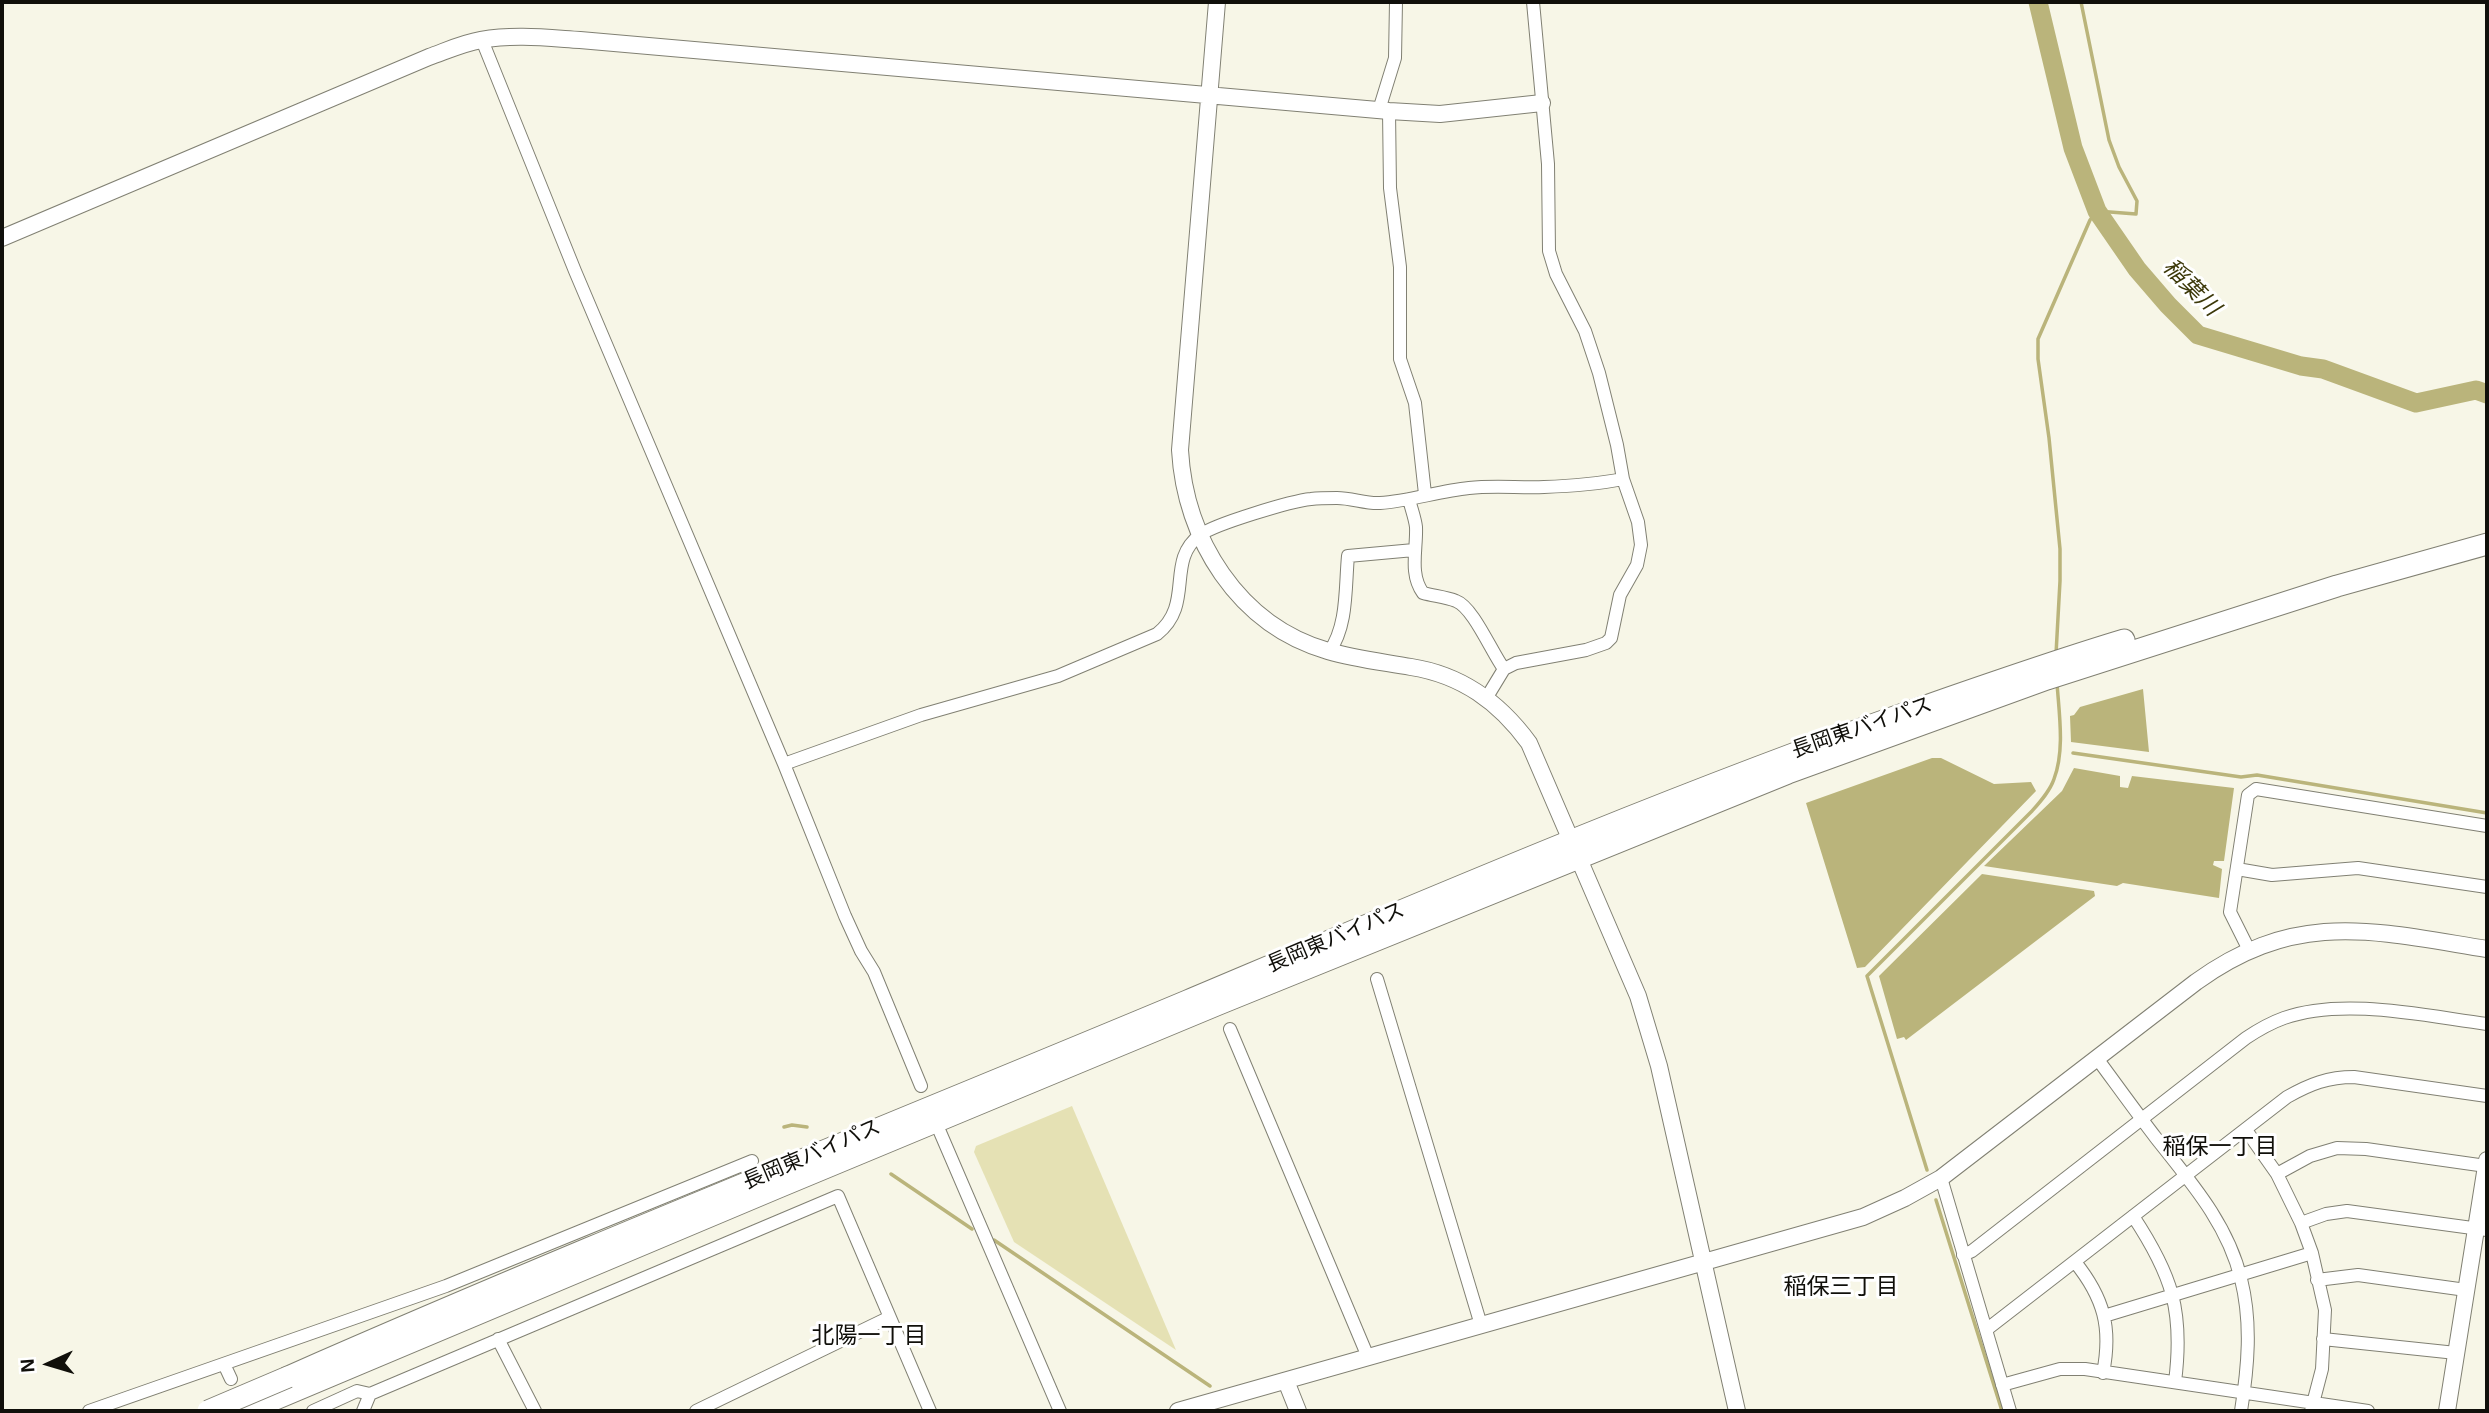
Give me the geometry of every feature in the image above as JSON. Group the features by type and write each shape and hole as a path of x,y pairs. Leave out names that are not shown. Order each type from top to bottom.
{"highway":[{"name":"長岡東バイパス","path":"2073,663 2156,631 2316,578 2487,529"},
{"name":"長岡東バイパス","path":"247,1411 293,1383 459,1302 909,1114 1048,1059 1474,879 1575,849 1783,756 2073,663 2487,544"},
{"name":"長岡東バイパス","path":"208,1411 293,1383"}],"street":[{"path":"1217,2 1180,450 1186,499 1199,536 1230,586 1261,616 1309,645 1329,652 1432,671 1469,687 1488,697 1517,726 1528,743 1638,996 1652,1043 1737,1411"},
{"path":"1396,2 1395,58 1384,110 1393,228 1400,267 1400,359 1415,403 1425,494"},
{"path":"1488,697 1504,669 1524,659 1597,647 1606,643 1611,638 1620,595 1636,565 1641,545 1638,522 1623,479 1618,445 1595,362 1585,331 1556,274 1549,251 1549,185 1533,2"},
{"path":"2,238 429,57 482,40 547,38 1440,114 1542,103"},
{"path":"482,40 845,916 874,972 922,1086"},
{"path":"784,764 921,715 1058,677 1157,634 1174,615 1179,598 1184,555 1199,536 1214,527 1309,499 1349,499 1372,503 1467,488 1596,484 1623,479"},
{"path":"1409,499 1416,526 1414,550 1417,584 1423,593 1458,601 1469,610 1504,669"},
{"path":"1329,652 1336,643 1340,629 1348,556 1414,550"},
{"path":"2249,950 2230,912 2248,794 2256,789 2487,825"},
{"path":"2237,869 2272,875 2358,868 2487,887"},
{"path":"1178,1411 1863,1217 1941,1178 2212,970 2249,950 2285,938 2343,931 2385,933 2487,949"},
{"path":"1377,979 1481,1325"},
{"path":"1963,1255 1972,1251 2246,1038 2286,1017 2359,1007 2487,1024"},
{"path":"1230,1029 1368,1357"},
{"path":"2096,1057 2206,1201 2241,1276 2249,1335 2241,1411"},
{"path":"1986,1330 2287,1097 2311,1084 2338,1077 2380,1079 2487,1096"},
{"path":"2246,1130 2277,1174 2312,1253 2325,1310 2322,1369 2312,1408"},
{"path":"940,1132 1060,1411"},
{"path":"2277,1174 2310,1156 2337,1148 2366,1149 2486,1167"},
{"path":"2447,1411 2466,1290 2482,1230 2487,1160"},
{"path":"89,1411 446,1286 752,1161"},
{"path":"1941,1178 2010,1411"},
{"path":"313,1411 357,1391 370,1394 838,1196 930,1411"},
{"path":"2301,1223 2326,1214 2347,1211 2482,1230"},
{"path":"2133,1216 2158,1254 2173,1294 2178,1315 2179,1339 2175,1382"},
{"path":"2104,1315 2312,1253"},
{"path":"2075,1262 2089,1280 2104,1315 2107,1351 2103,1373"},
{"path":"2317,1280 2358,1275 2466,1290"},
{"path":"696,1411 888,1318"},
{"path":"498,1339 535,1411"},
{"path":"2323,1339 2456,1353"},
{"path":"224,1364 231,1379"},
{"path":"2003,1385 2060,1369 2085,1369 2244,1392 2312,1408 2368,1411"},
{"path":"1286,1381 1298,1411"},
{"path":"363,1411 370,1394"}],"shaded area":[{"path":"2143,689 2149,752 2071,742 2070,716 2080,707"},
{"path":"1932,758 1941,758 1994,784 2031,782 2036,791 1865,967 1857,968 1806,803"},
{"path":"2074,768 2120,776 2120,787 2128,788 2132,776 2234,788 2224,861 2214,861 2213,865 2222,869 2219,898 1984,866 2062,791"},
{"path":"1982,874 2094,891 2095,896 1906,1040 1904,1037 1897,1039 1879,976"},
{"path":"1072,1106 1176,1350 1014,1242 974,1152 976,1146"}],"waterway":[{"name":"稲葉川","path":"2038,2 2073,148 2097,211 2137,269 2198,335 2301,366 2323,369 2416,403 2476,390 2487,394"},
{"path":"2056,654 2060,549 2038,339 2090,220 2097,211 2136,214 2137,201 2119,167 2109,140 2081,2"},
{"path":"1927,1170 1867,976 2032,811 2047,792 2054,779 2059,756 2057,683"},
{"path":"2073,753 2241,777 2257,775 2487,813"},
{"path":"784,1127 807,1127"},
{"path":"891,1174 972,1229"},
{"path":"1936,1200 2002,1411"},
{"path":"994,1240 1210,1386"}],"district":[{"name":"稲保一丁目","path":"2220,1148"},
{"name":"稲保三丁目","path":"1841,1288"},
{"name":"北陽一丁目","path":"869,1337"}]}
